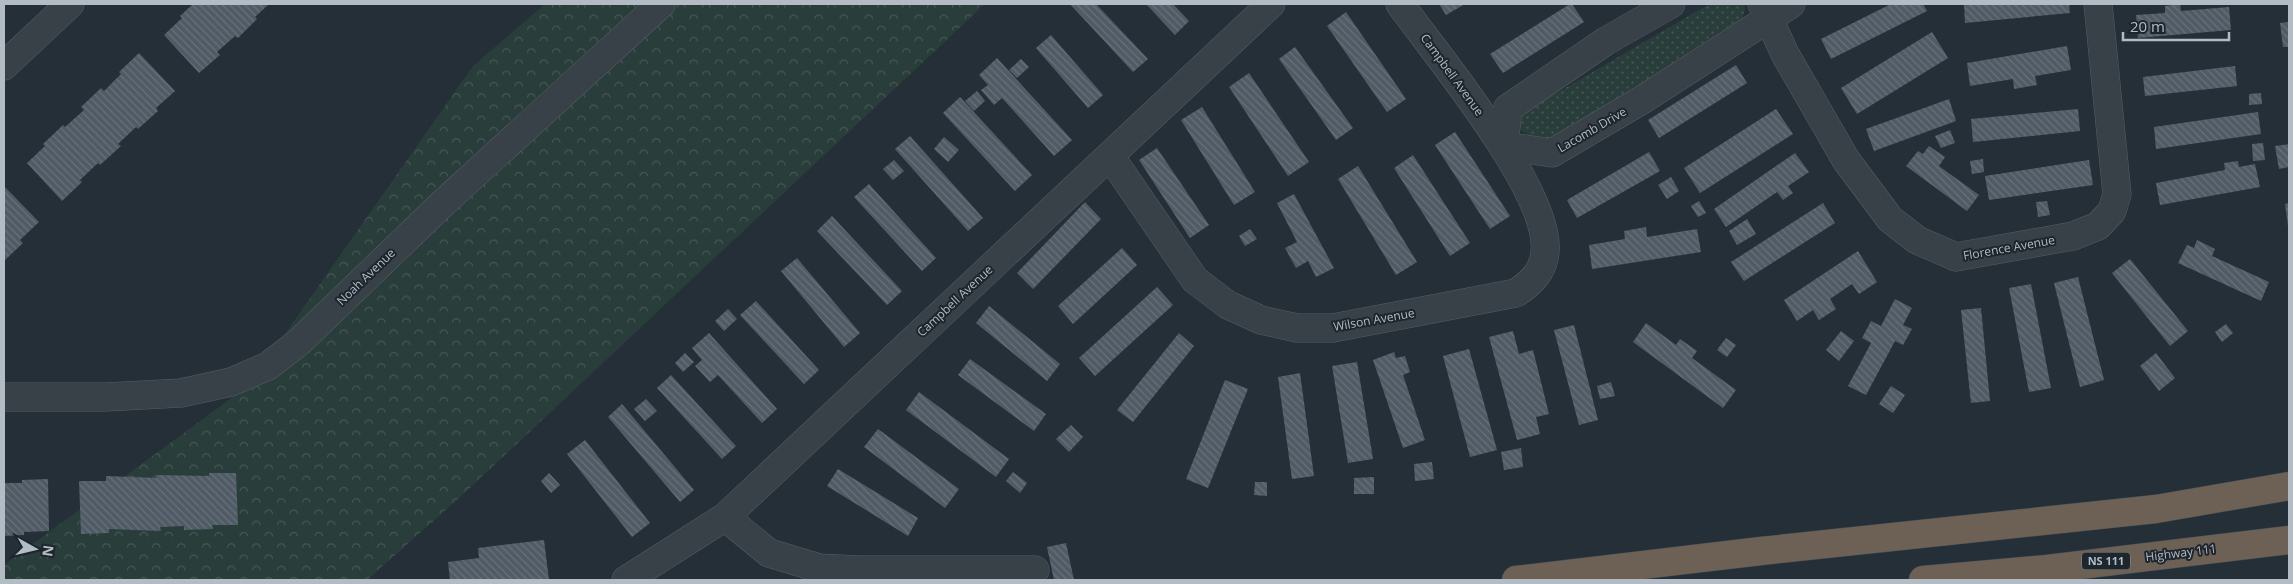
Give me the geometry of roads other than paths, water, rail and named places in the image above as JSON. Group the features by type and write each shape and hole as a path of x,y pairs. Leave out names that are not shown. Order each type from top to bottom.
{"highway":[{"path":"1516,580 1761,550 2156,509 2289,486"},
{"name":"Highway 111","path":"1923,580 2047,569 2289,540"}],"street":[{"path":"4,66 70,4"},
{"name":"Noah Avenue","path":"4,397 181,394 231,382 268,366 298,343 441,205 661,4"},
{"name":"Campbell Avenue","path":"626,580 725,517 1272,4"},
{"name":"Campbell Avenue","path":"1400,4 1504,146"},
{"path":"1504,146 1508,108 1606,41 1671,4"},
{"name":"Florence Avenue","path":"1774,9 1785,54 1846,160 1890,219 1917,240 1956,258 2073,236 2098,226 2112,211 2117,194 2098,4"},
{"name":"Lacomb Drive","path":"1504,146 1552,153 1642,100 1774,9"},
{"name":"Wilson Avenue","path":"1110,156 1195,280 1213,295 1228,305 1261,320 1297,328 1333,328 1503,296 1516,293 1527,286 1537,275 1543,263 1546,250 1544,237 1533,201 1504,146"},
{"path":"725,517 769,552 819,568 859,570 1036,570"}]}
